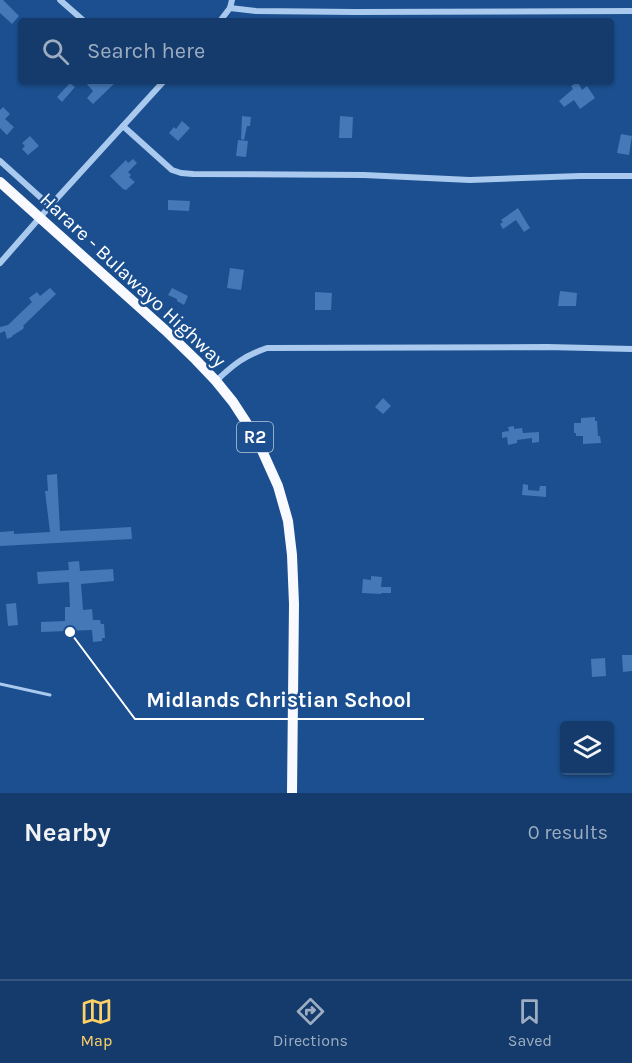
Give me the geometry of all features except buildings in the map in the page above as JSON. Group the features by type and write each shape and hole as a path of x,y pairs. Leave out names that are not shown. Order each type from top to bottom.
{"highway":[{"name":"Harare - Bulawayo Highway","path":"0,182 165,330 216,381 246,422 260,446 278,486 288,521 292,555 294,604 292,793"}],"street":[{"path":"60,0 81,18"},
{"path":"222,18 230,8 232,0"},
{"path":"230,8 256,11 355,12 632,10"},
{"path":"0,263 161,84"},
{"path":"123,126 172,170 181,173 364,175 470,180 632,176"},
{"path":"0,161 50,206"},
{"path":"216,381 235,363 251,353 267,348 547,347 632,350"}],"lane":[{"path":"0,684 50,695"}],"place":[{"name":"Midlands Christian School","path":"70,632"}]}
